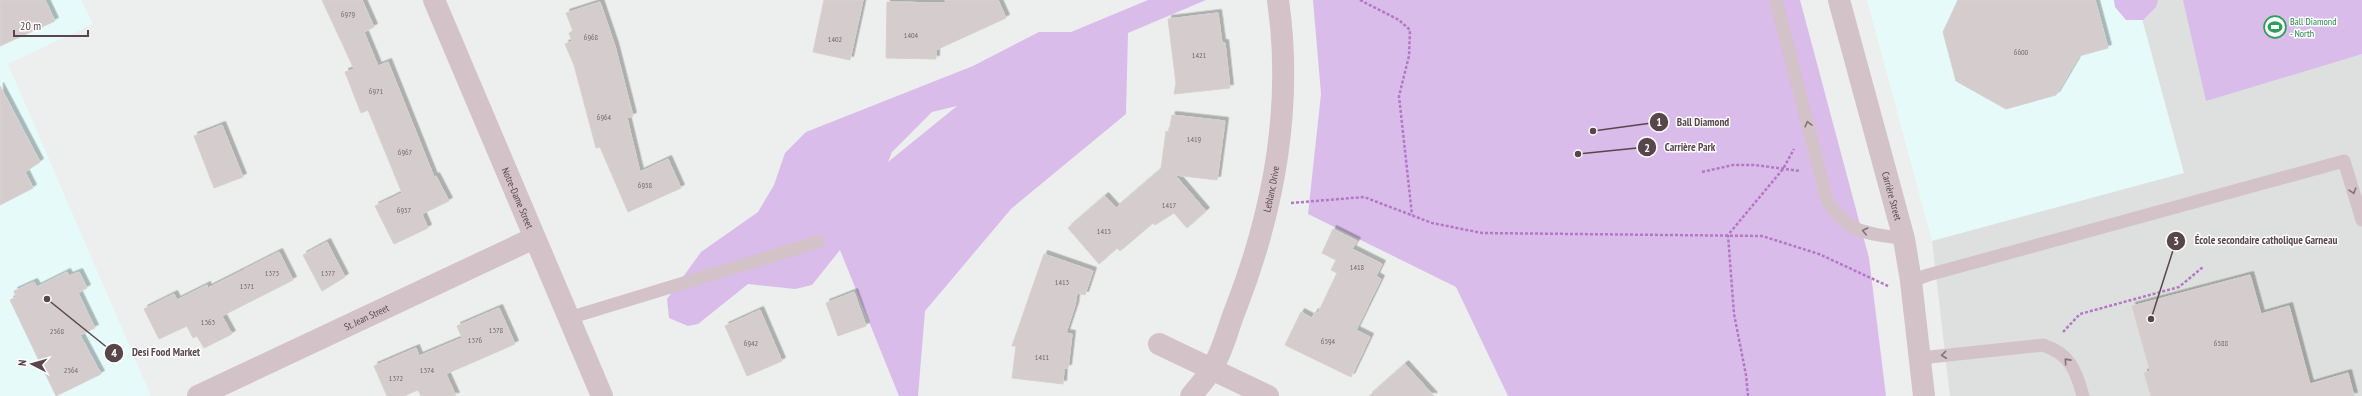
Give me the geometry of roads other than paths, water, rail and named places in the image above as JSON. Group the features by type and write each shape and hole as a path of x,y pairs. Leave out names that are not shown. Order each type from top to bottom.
{"street":[{"name":"Notre-Dame Street","path":"434,0 602,396"},
{"name":"Leblanc Drive","path":"1191,396 1212,369 1251,268 1269,203 1277,155 1283,100 1283,45 1278,0"},
{"name":"Carrière Street","path":"1839,0 1904,239 1911,282 1924,396"},
{"name":"St. Jean Street","path":"198,396 534,238"},
{"path":"1159,344 1268,396"}],"lane":[{"path":"1776,0 1827,200 1838,217 1851,228 1904,239"},
{"path":"1911,282 1934,273 2344,161 2362,220"},
{"path":"569,318 818,242"},
{"path":"1920,358 2043,345 2057,350 2076,371 2083,396"}],"place":[{"name":"Ball Diamond - North","path":"2275,27"},
{"name":"Ball Diamond","path":"1593,131"},
{"name":"Carrière Park","path":"1578,154"},
{"name":"Desi Food Market","path":"47,299"},
{"name":"École secondaire catholique Garneau","path":"2151,319"}]}
